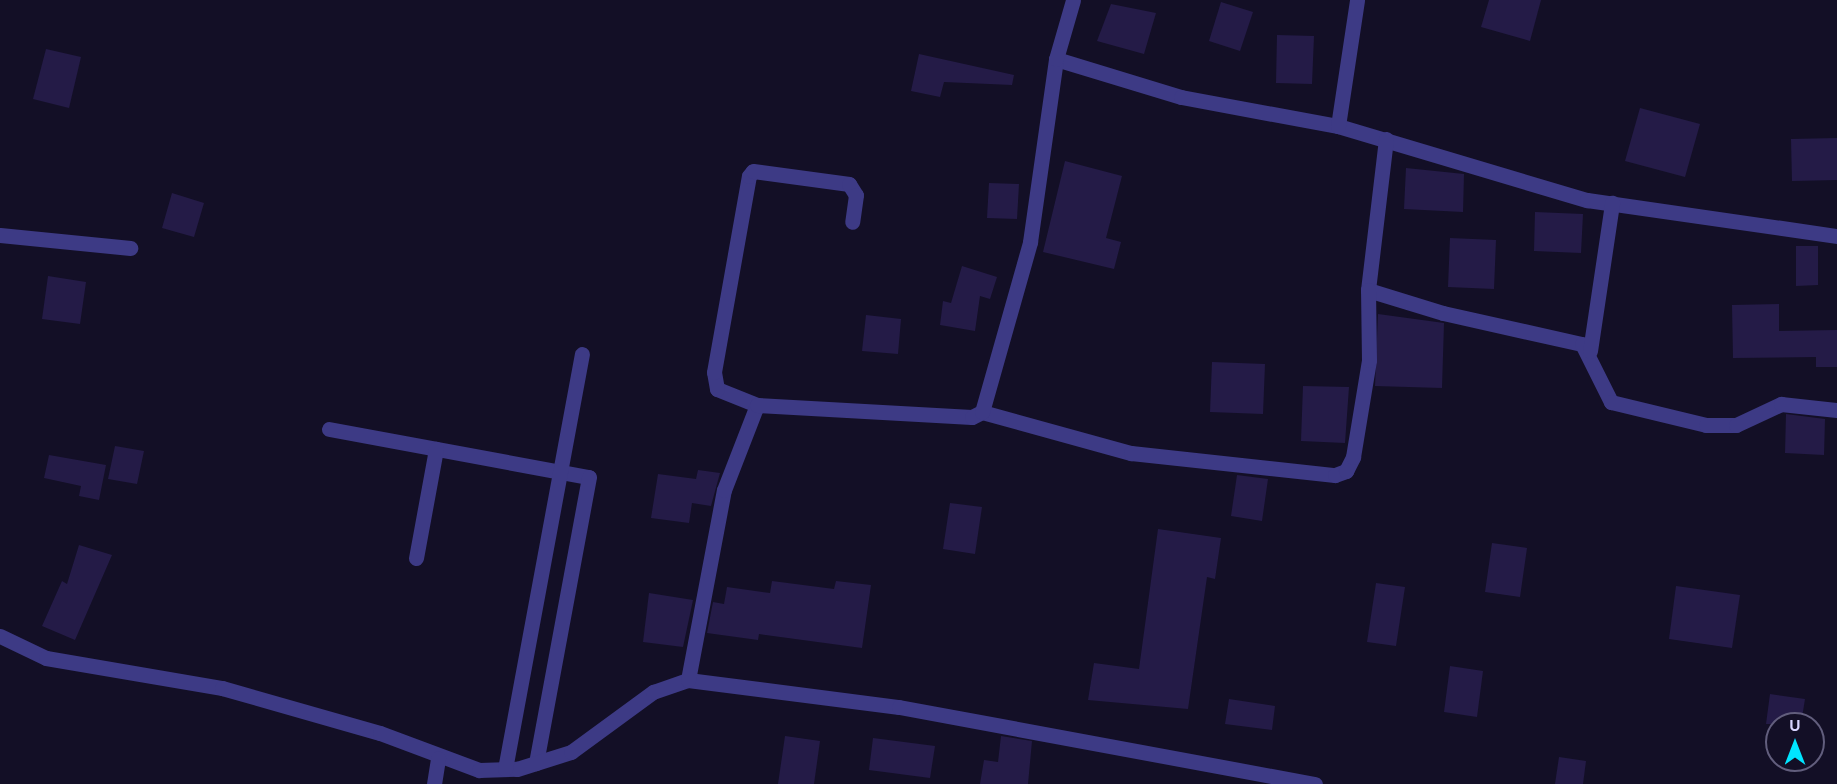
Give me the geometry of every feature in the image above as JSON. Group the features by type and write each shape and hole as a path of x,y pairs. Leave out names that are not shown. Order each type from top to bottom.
{"street":[{"path":"982,412 1030,242 1056,59 1073,0"},
{"path":"1338,126 1357,0"},
{"path":"1056,59 1181,97 1338,126 1612,204 1837,236"},
{"path":"852,222 856,195 849,184 753,171 742,191 714,372 717,389 756,405 972,417 982,412 1131,453 1335,475 1346,471 1353,457 1369,360 1368,290 1386,139"},
{"path":"1590,351 1612,204"},
{"path":"0,234 130,248"},
{"path":"1368,290 1443,313 1582,344 1590,351 1611,402 1706,424 1736,424 1781,404 1837,410"},
{"path":"505,769 582,354"},
{"path":"688,680 724,490 756,405"},
{"path":"329,429 589,477 536,763"},
{"path":"416,558 436,449"},
{"path":"0,636 46,658 222,688 380,734 438,758 479,770 505,769 536,763 571,752 652,692 688,680 899,707 1315,784"},
{"path":"434,784 438,758"}],"building":[{"path":"1489,0 1541,0 1530,41 1481,27"},
{"path":"1221,2 1253,12 1240,51 1209,41"},
{"path":"1111,4 1156,13 1144,54 1097,41"},
{"path":"1277,35 1314,36 1312,84 1276,83"},
{"path":"46,49 81,57 69,108 33,99"},
{"path":"919,54 1014,75 1012,85 944,82 940,97 911,91"},
{"path":"1640,108 1700,124 1685,177 1625,161"},
{"path":"1837,138 1837,180 1792,181 1791,139"},
{"path":"1065,161 1122,176 1106,238 1121,242 1114,269 1043,252"},
{"path":"1406,168 1464,174 1463,212 1404,209"},
{"path":"989,183 1019,184 1017,219 987,218"},
{"path":"172,193 204,203 194,237 162,228"},
{"path":"1535,212 1583,214 1581,253 1534,251"},
{"path":"1450,238 1496,240 1494,289 1448,287"},
{"path":"1796,246 1818,246 1818,285 1796,286"},
{"path":"962,266 997,277 990,299 980,296 975,331 940,325 943,301 951,303"},
{"path":"48,276 86,282 80,324 42,319"},
{"path":"1779,304 1779,331 1837,330 1837,367 1816,367 1816,357 1733,358 1732,305"},
{"path":"1378,314 1444,323 1442,388 1375,386"},
{"path":"866,315 901,319 898,354 862,351"},
{"path":"1212,362 1265,364 1263,414 1210,412"},
{"path":"1303,386 1349,387 1345,443 1301,441"},
{"path":"1786,414 1825,419 1824,455 1785,453"},
{"path":"115,446 144,451 137,484 108,479"},
{"path":"49,455 106,465 99,500 79,496 81,486 44,478"},
{"path":"698,470 720,473 711,506 692,503 689,523 651,518 658,474 696,479"},
{"path":"1237,475 1268,479 1262,521 1231,516"},
{"path":"950,503 982,507 975,554 943,549"},
{"path":"1158,529 1221,538 1215,579 1207,577 1188,709 1088,700 1094,663 1139,669"},
{"path":"1492,543 1527,548 1520,597 1485,592"},
{"path":"79,545 112,555 75,640 42,626 62,581 67,584"},
{"path":"772,581 834,589 836,581 871,585 862,648 759,634 758,640 707,633 713,602 724,604 727,587 770,593"},
{"path":"1376,583 1405,587 1396,646 1367,642"},
{"path":"1676,586 1740,595 1732,648 1669,639"},
{"path":"649,593 693,600 683,647 643,642"},
{"path":"1450,666 1483,671 1477,717 1444,712"},
{"path":"1770,694 1805,699 1803,712 1768,712"},
{"path":"1229,699 1275,706 1272,730 1225,724"},
{"path":"785,736 820,741 814,784 778,784"},
{"path":"1001,736 1032,741 1028,784 980,784 984,760 998,762"},
{"path":"873,738 935,746 930,778 869,770"},
{"path":"1559,757 1586,761 1583,784 1555,784"}]}
